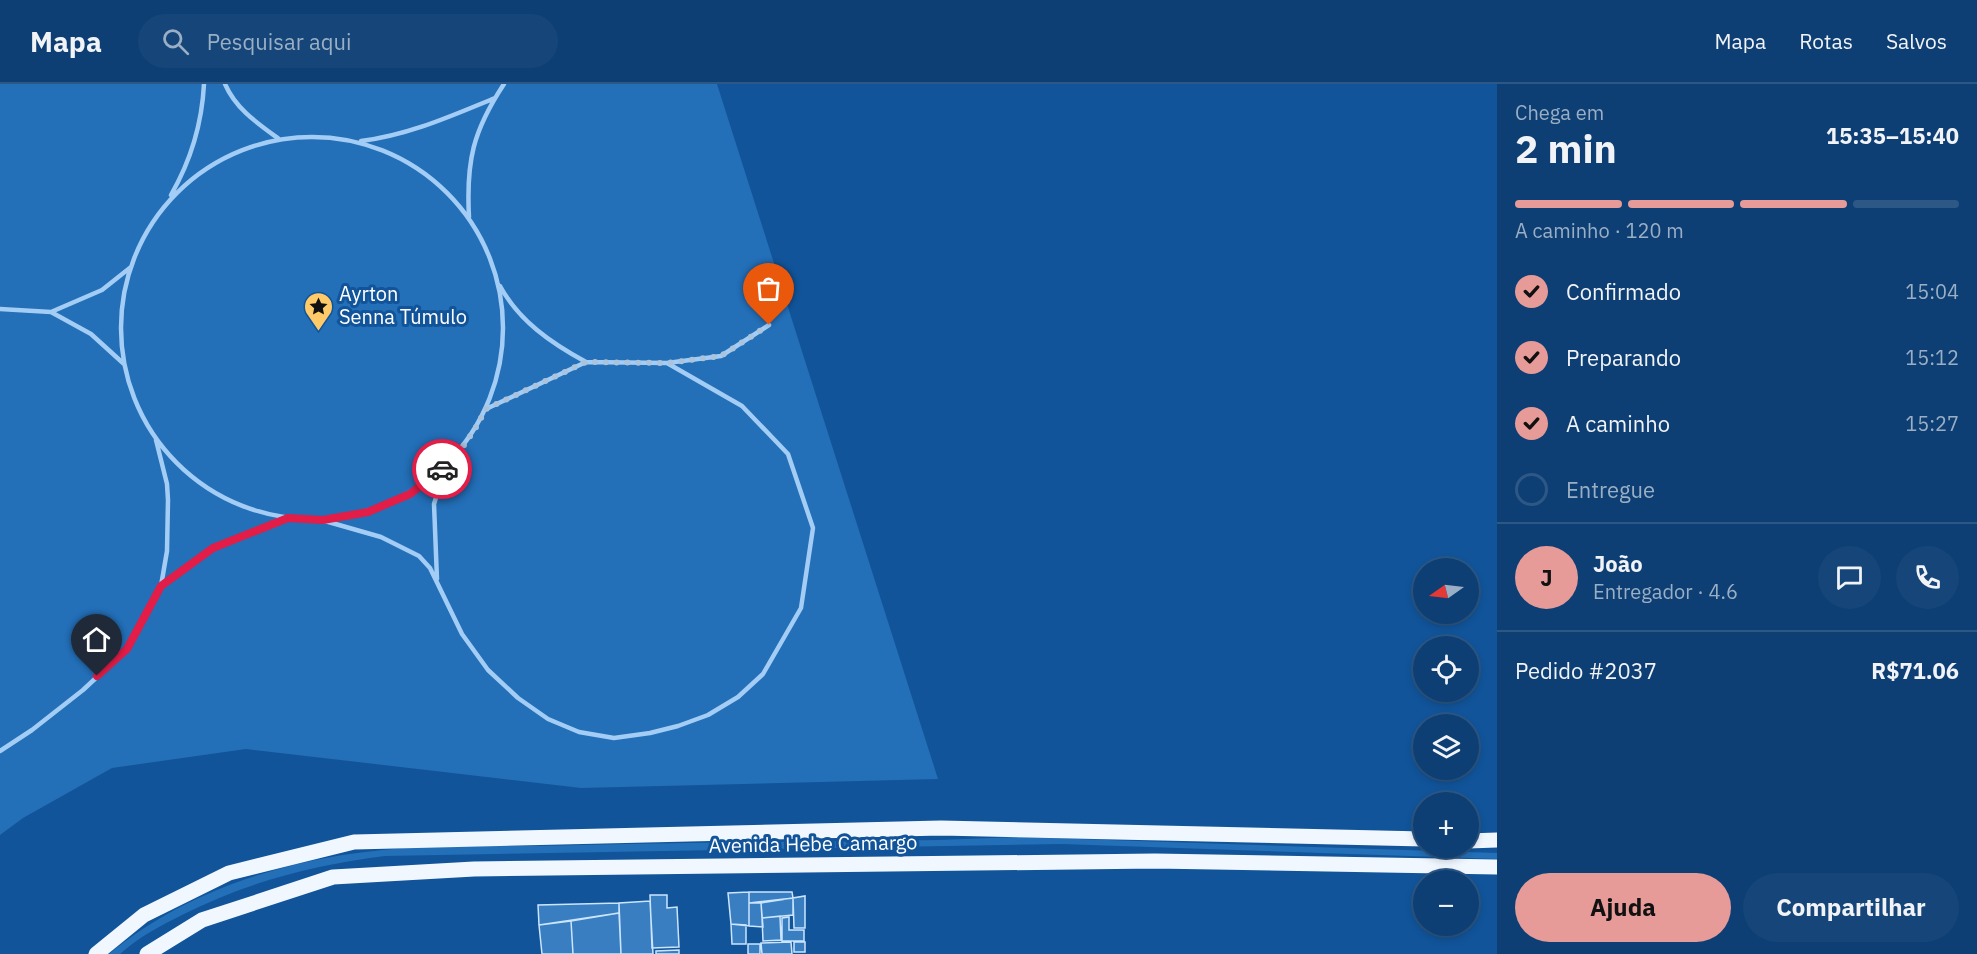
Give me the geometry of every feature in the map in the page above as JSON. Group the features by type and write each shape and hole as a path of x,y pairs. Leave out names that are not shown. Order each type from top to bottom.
{"main road":[{"name":"Avenida Hebe Camargo","path":"96,954 144,915 229,873 354,842 941,828 1413,840"},
{"path":"1479,841 1497,840"},
{"name":"Avenida Hebe Camargo","path":"147,954 202,920 333,877 474,869 1155,861 1497,867"}],"lane":[{"path":"204,84 203,98 189,157 181,178 144,236 131,267 125,291 122,315 124,365 142,415 172,459 192,477 237,504 262,513 288,518 323,520 381,537 419,556 430,568 462,634 488,670 518,699 548,719 579,732 614,738 650,733 708,715 738,697 763,674 801,608 813,528 788,454 742,406 667,363"},
{"path":"225,84 232,99 255,122 279,139"},
{"path":"469,217 467,188 476,135 504,84"},
{"path":"358,141 397,135 417,129 495,98"},
{"path":"168,201 207,167 229,154 254,145 305,136 358,141 384,150 416,167 451,196 469,217 491,260 502,308 501,360 486,409 475,429 446,466 419,487 389,504 368,512 323,520"},
{"path":"51,312 102,290 131,267"},
{"path":"498,283 520,315 551,341 586,362"},
{"path":"0,309 51,312 92,334 124,365"},
{"path":"486,409 586,362 667,363 721,356 769,325"},
{"path":"0,751 33,730 127,649 161,586 167,551 168,500 167,484 156,438"},
{"path":"437,581 434,504 446,466"},
{"path":"161,586 213,548 288,518"}],"shaded area":[{"path":"0,84 717,84 938,779 581,788 246,749 112,768 23,818 0,835"},
{"path":"1019,837 1413,850 1413,856 1062,844 385,856 332,864 256,884 206,903 174,919 142,937 120,954 109,954 143,929 179,907 218,890 258,875 341,855 444,846"},
{"path":"1479,852 1497,853 1497,859 1468,858 1479,858"}],"building":[{"path":"749,892 792,892 793,898 749,903"},
{"path":"749,892 749,926 731,924 728,893"},
{"path":"650,895 667,895 667,908 677,907 679,947 652,948"},
{"path":"805,896 805,928 794,928 793,898"},
{"path":"793,898 793,915 762,918 761,903"},
{"path":"650,901 653,954 621,954 619,903"},
{"path":"619,903 619,913 539,925 538,905"},
{"path":"749,903 761,903 763,927 749,926"},
{"path":"619,913 621,954 573,954 571,921"},
{"path":"780,916 781,940 763,941 762,918"},
{"path":"789,917 789,930 804,930 804,941 782,941 782,918"},
{"path":"571,921 573,954 542,954 539,925"},
{"path":"731,924 746,925 746,944 732,944"},
{"path":"791,942 792,954 762,954 761,943"},
{"path":"794,942 805,942 805,952 794,952"},
{"path":"748,944 760,944 760,954 748,954"},
{"path":"679,950 679,954 656,954 656,951"}],"way so far":[{"path":"442,469 462,448 486,409 586,362 667,363 721,356 769,325"}],"place":[{"name":"Ayrton Senna Túmulo","path":"318,332"}],"route":[{"path":"97,676 127,649 161,586 213,548 288,518 323,520 368,512 410,494 442,469"}]}
